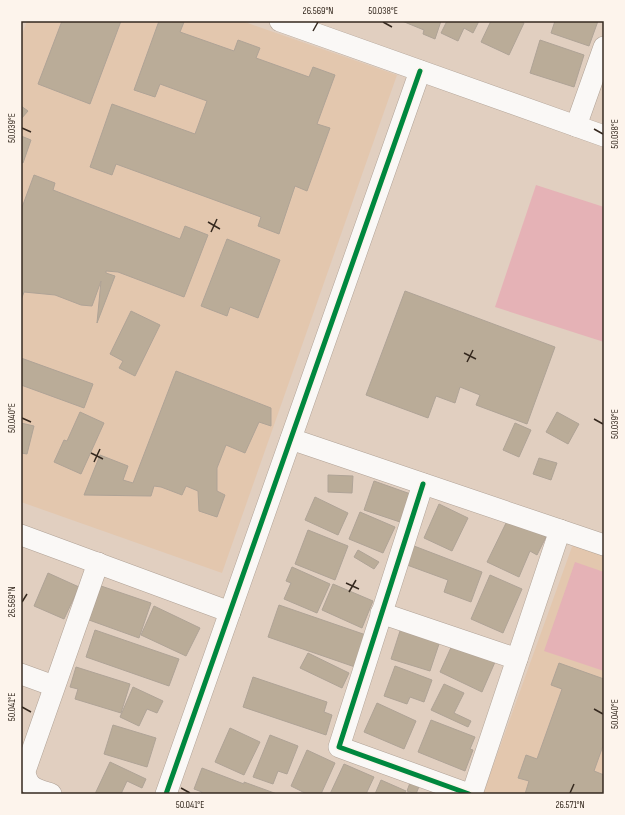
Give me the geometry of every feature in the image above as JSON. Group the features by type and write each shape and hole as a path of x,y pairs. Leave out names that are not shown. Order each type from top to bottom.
{"street":[{"path":"291,23 420,71 604,136"},
{"path":"576,126 604,47"},
{"path":"166,794 420,71"},
{"path":"291,439 604,545"},
{"path":"423,484 339,747 469,794"},
{"path":"472,794 560,530"},
{"path":"21,535 230,612"},
{"path":"51,794 32,787 26,780 24,761 54,686 98,563"},
{"path":"381,613 517,659"},
{"path":"21,674 54,686"}],"shaded area":[{"path":"27,21 242,21 397,75 222,573 21,502 21,37"},
{"path":"536,185 604,207 604,342 495,307"},
{"path":"573,544 604,555 604,794 483,794"},
{"path":"575,562 604,572 604,671 544,651"}],"building":[{"path":"62,21 121,21 90,104 38,84"},
{"path":"159,21 184,22 180,32 234,51 238,40 260,48 256,58 309,77 313,67 335,75 317,124 330,128 307,191 295,186 279,234 258,226 261,217 116,164 112,175 90,167 112,104 195,134 207,101 160,84 155,97 134,90"},
{"path":"402,21 441,21 435,39 423,34 424,30"},
{"path":"447,21 479,21 473,33 464,28 458,41 441,33"},
{"path":"491,21 521,21 524,23 509,55 481,42"},
{"path":"555,21 598,21 589,46 551,33"},
{"path":"540,40 584,55 574,87 530,73"},
{"path":"21,106 28,111 21,119"},
{"path":"21,136 31,140 23,163 21,162"},
{"path":"34,175 55,183 53,190 180,239 185,226 208,235 184,297 118,272 106,271 106,273 115,276 97,323 101,281 92,306 81,305 55,295 24,292 21,300 21,210"},
{"path":"227,239 280,260 258,318 230,307 227,316 201,306"},
{"path":"405,291 555,347 527,424 476,405 480,395 460,387 455,403 436,396 428,418 366,395"},
{"path":"131,311 160,325 135,376 119,368 123,361 110,354"},
{"path":"21,358 93,384 84,408 21,385"},
{"path":"176,371 271,408 271,426 259,422 245,453 226,445 217,468 217,491 225,495 217,517 199,511 198,491 186,486 182,495 154,486 151,496 84,495 100,455 128,466 123,480 133,483"},
{"path":"80,412 104,423 81,474 54,462 64,440 67,441"},
{"path":"557,412 579,424 568,444 546,432"},
{"path":"21,423 34,426 27,454 21,453"},
{"path":"515,423 531,430 519,457 503,450"},
{"path":"539,458 557,463 551,480 533,474"},
{"path":"328,475 353,476 352,493 328,492"},
{"path":"374,481 419,497 409,525 364,510"},
{"path":"315,497 348,513 338,535 305,520"},
{"path":"439,504 468,518 452,551 424,538"},
{"path":"360,512 395,527 383,553 349,539"},
{"path":"508,519 546,537 537,555 530,551 519,577 487,562"},
{"path":"308,530 348,546 335,580 295,564"},
{"path":"414,546 482,572 471,602 444,592 448,580 407,565"},
{"path":"358,550 379,562 374,569 354,557"},
{"path":"292,567 330,584 317,613 284,599 291,583 286,581"},
{"path":"48,573 79,587 64,619 34,606"},
{"path":"490,575 522,589 503,633 471,619"},
{"path":"333,584 373,601 362,628 322,610"},
{"path":"101,586 151,603 139,638 89,620"},
{"path":"279,605 366,635 355,667 268,637"},
{"path":"154,606 200,628 186,656 141,635"},
{"path":"401,628 440,641 430,671 391,659"},
{"path":"95,630 179,659 169,686 86,657"},
{"path":"453,643 495,662 482,692 440,672"},
{"path":"308,653 349,673 342,688 300,668"},
{"path":"559,663 604,679 604,743 594,771 604,775 604,794 525,794 529,781 518,778 526,755 537,759 562,689 551,685"},
{"path":"395,666 432,680 424,702 410,697 407,704 384,696"},
{"path":"76,667 130,684 121,713 75,699 78,689 70,687"},
{"path":"253,677 327,702 324,712 332,715 326,735 243,707"},
{"path":"444,684 464,693 454,713 471,721 468,727 431,710"},
{"path":"133,687 163,701 157,713 147,709 139,726 120,717"},
{"path":"377,703 416,721 404,749 364,732"},
{"path":"431,720 475,737 470,749 473,750 465,771 418,752"},
{"path":"113,725 156,738 147,767 104,754"},
{"path":"230,728 260,742 244,775 215,762"},
{"path":"270,735 298,746 287,774 278,771 273,784 253,777"},
{"path":"307,750 335,763 321,794 307,794 291,786"},
{"path":"110,762 146,779 142,788 127,781 121,794 95,794"},
{"path":"344,764 374,777 366,794 330,794"},
{"path":"202,768 244,784 244,782 277,794 201,794 202,792 194,789"},
{"path":"381,780 406,791 404,794 375,794"},
{"path":"411,780 420,784 416,794 407,791"}],"cycle path":[{"path":"166,794 420,71"},
{"path":"423,484 339,747 469,794"}]}
